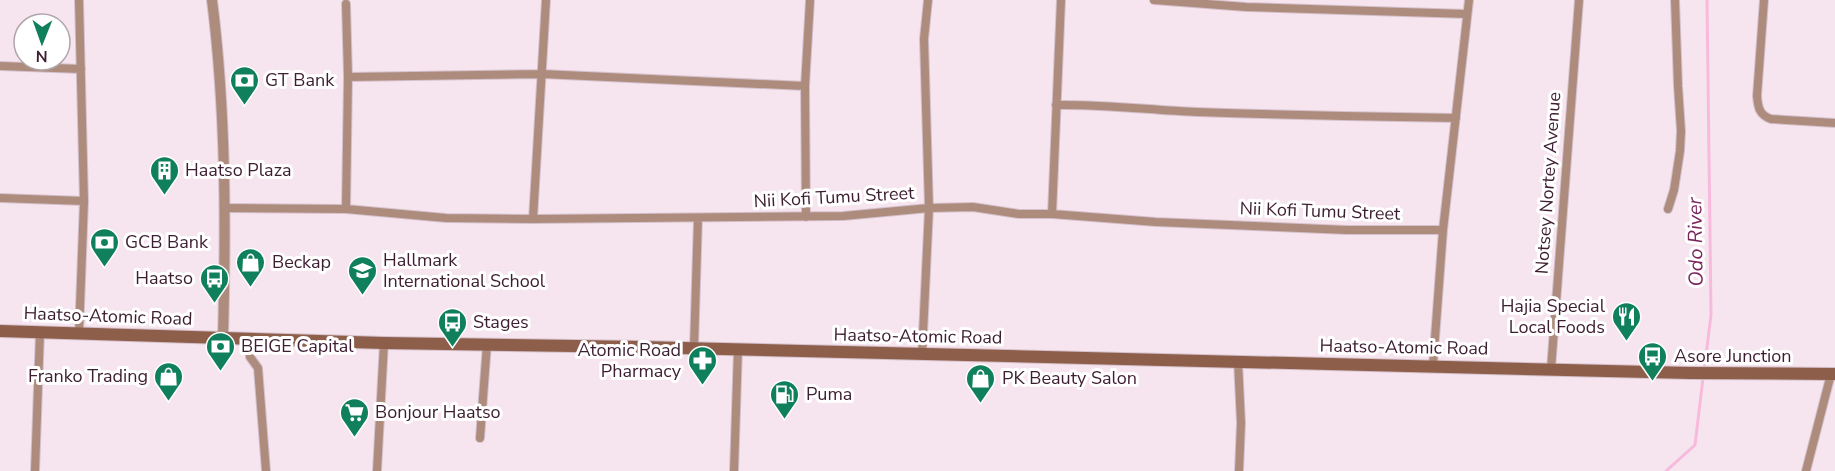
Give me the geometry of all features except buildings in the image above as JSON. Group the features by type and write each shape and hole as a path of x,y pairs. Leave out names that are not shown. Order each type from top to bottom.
{"main road":[{"name":"Haatso-Atomic Road","path":"0,331 384,343 1433,365 1712,374 1833,374"}],"street":[{"path":"79,333 84,201 80,0"},
{"path":"212,0 222,88 225,208 223,338"},
{"path":"534,219 546,0"},
{"path":"806,217 805,86 810,0"},
{"path":"922,355 929,208 924,39 928,0"},
{"path":"1052,214 1061,0"},
{"path":"1154,0 1467,14"},
{"path":"1433,365 1443,230 1469,0"},
{"name":"Notsey Nortey Avenue","path":"1551,369 1579,0"},
{"path":"1668,209 1674,190 1681,131 1677,86 1675,0"},
{"path":"1764,0 1757,96 1760,111 1771,119 1835,123"},
{"path":"346,4 348,77 346,209"},
{"path":"0,66 81,69"},
{"path":"348,77 542,74 805,86"},
{"path":"1056,105 1119,105 1194,112 1312,116 1456,118"},
{"path":"0,198 84,201"},
{"name":"Nii Kofi Tumu Street","path":"225,208 346,209 446,218 534,219 843,216 929,208 973,207 1019,214 1052,214 1156,222 1347,230 1443,230"},
{"path":"694,348 698,218"},
{"path":"34,471 40,332"},
{"path":"249,339 250,357 258,368 266,471"},
{"path":"377,471 384,343"},
{"path":"480,438 487,344"},
{"path":"734,471 738,349"},
{"path":"1238,361 1241,423 1239,471"},
{"path":"1806,471 1833,374"}],"waterway":[{"name":"Odo River","path":"1704,371 1711,315 1707,0"},
{"name":"Odo River","path":"1666,471 1695,445 1703,378"}],"place":[{"name":"GT Bank","path":"244,106"},
{"name":"Haatso Plaza","path":"164,196"},
{"name":"GCB Bank","path":"104,268"},
{"name":"Beckap","path":"251,288"},
{"name":"Hallmark International School","path":"362,296"},
{"name":"Haatso","path":"214,304"},
{"name":"Hajia Special Local Foods","path":"1626,342"},
{"name":"Stages","path":"452,348"},
{"name":"BEIGE Capital","path":"220,372"},
{"name":"Asore Junction","path":"1653,382"},
{"name":"Atomic Road Pharmacy","path":"702,386"},
{"name":"Franko Trading","path":"169,402"},
{"name":"PK Beauty Salon","path":"981,404"},
{"name":"Puma","path":"785,420"},
{"name":"Bonjour Haatso","path":"354,438"}]}
